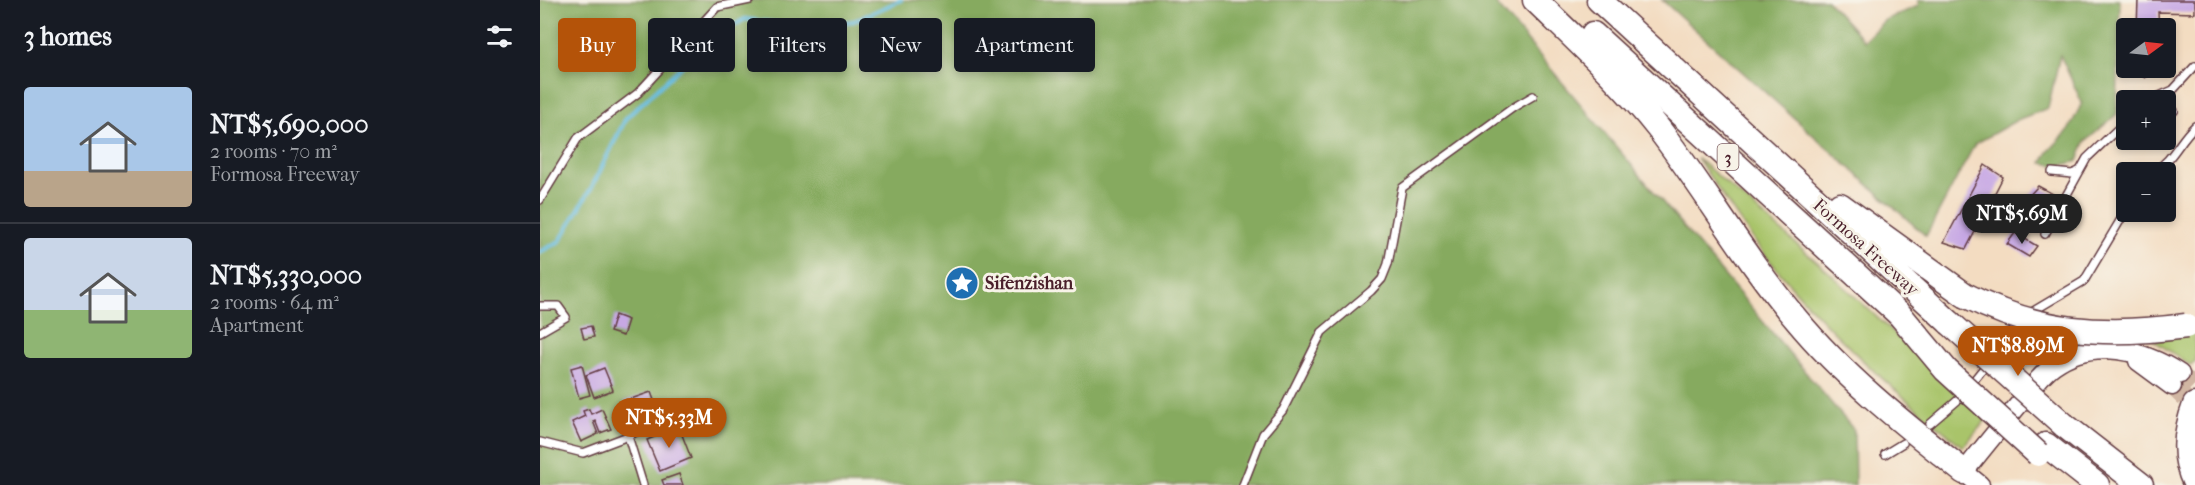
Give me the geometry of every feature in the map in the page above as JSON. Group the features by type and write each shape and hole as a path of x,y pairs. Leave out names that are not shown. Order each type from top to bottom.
{"highway":[{"path":"1535,0 1606,69 1657,127 1764,279 1796,320 1872,396 1972,478"},
{"name":"Formosa Freeway","path":"1556,0 1900,315 1946,370 2042,449"},
{"name":"Formosa Freeway","path":"1599,0 1950,323 2064,425 2141,485"},
{"path":"1728,121 1965,295 1994,310 2052,327 2110,333 2190,326"},
{"path":"2195,405 2186,434 2186,444 2195,483"},
{"path":"2042,449 2073,485"},
{"path":"2042,449 2097,485"}],"main road":[{"path":"1972,478 2043,375 2054,365 2070,356 2111,350 2138,352 2159,360 2176,380"}],"lane":[{"path":"540,200 578,138 638,93 717,7 750,0"},
{"path":"2173,90 2195,66"},
{"path":"1244,485 1263,434 1283,410 1322,332 1382,279 1388,264 1402,189 1514,107 1533,96"},
{"path":"2167,162 2185,135 2195,126"},
{"path":"2045,234 2087,158 2116,130"},
{"path":"2052,172 2072,174 2079,171"},
{"path":"1930,424 1958,400 2025,318 2037,307 2076,288 2084,281 2119,222"},
{"path":"540,306 558,306 566,317 540,332"},
{"path":"540,442 583,453 628,436 673,413"},
{"path":"628,436 643,485"},
{"path":"1885,454 1903,443"}],"green space":[{"path":"540,0 1493,0 1854,430 1855,485 540,485"},
{"path":"1662,0 1827,0 1864,41 1885,20 1918,6 1919,0 2120,0 2120,18 2116,18 2116,78 2118,78 2116,115 2085,142 2078,161 2059,166 2042,163 2048,152 2068,131 2082,103 2060,55 2048,108 2017,120 1975,144 1926,236"},
{"path":"1697,158 1830,273 1986,420 1963,447 1884,380 1811,309 1757,244"},
{"path":"2195,333 2195,362 2190,365 2153,340"}],"building":[{"path":"2138,0 2195,0 2195,13 2158,12 2158,18 2137,18"},
{"path":"1985,165 2003,177 1966,249 1944,242"},
{"path":"2038,186 2053,194 2036,222 2021,215 2026,207 2035,211 2039,204 2027,198"},
{"path":"2015,233 2037,246 2029,257 2007,244"},
{"path":"615,315 628,320 623,336 610,332"},
{"path":"591,326 594,337 584,339 581,328"},
{"path":"582,365 590,395 579,398 571,368"},
{"path":"604,368 613,390 594,397 586,375"},
{"path":"651,392 661,419 635,428 625,401"},
{"path":"589,409 591,414 602,409 611,429 600,433 595,420 593,421 598,434 581,442 572,422 585,416 583,411"},
{"path":"679,427 691,458 660,471 647,440"},
{"path":"679,474 683,485 664,485 662,480"}],"waterway":[{"path":"540,252 560,241 593,185 626,118 712,38 745,19 805,27 854,21 901,0"}],"tunnel":[{"path":"2180,374 2195,389"},
{"path":"2172,386 2195,408"}],"place":[{"name":"Sifenzishan","path":"962,283"}]}
